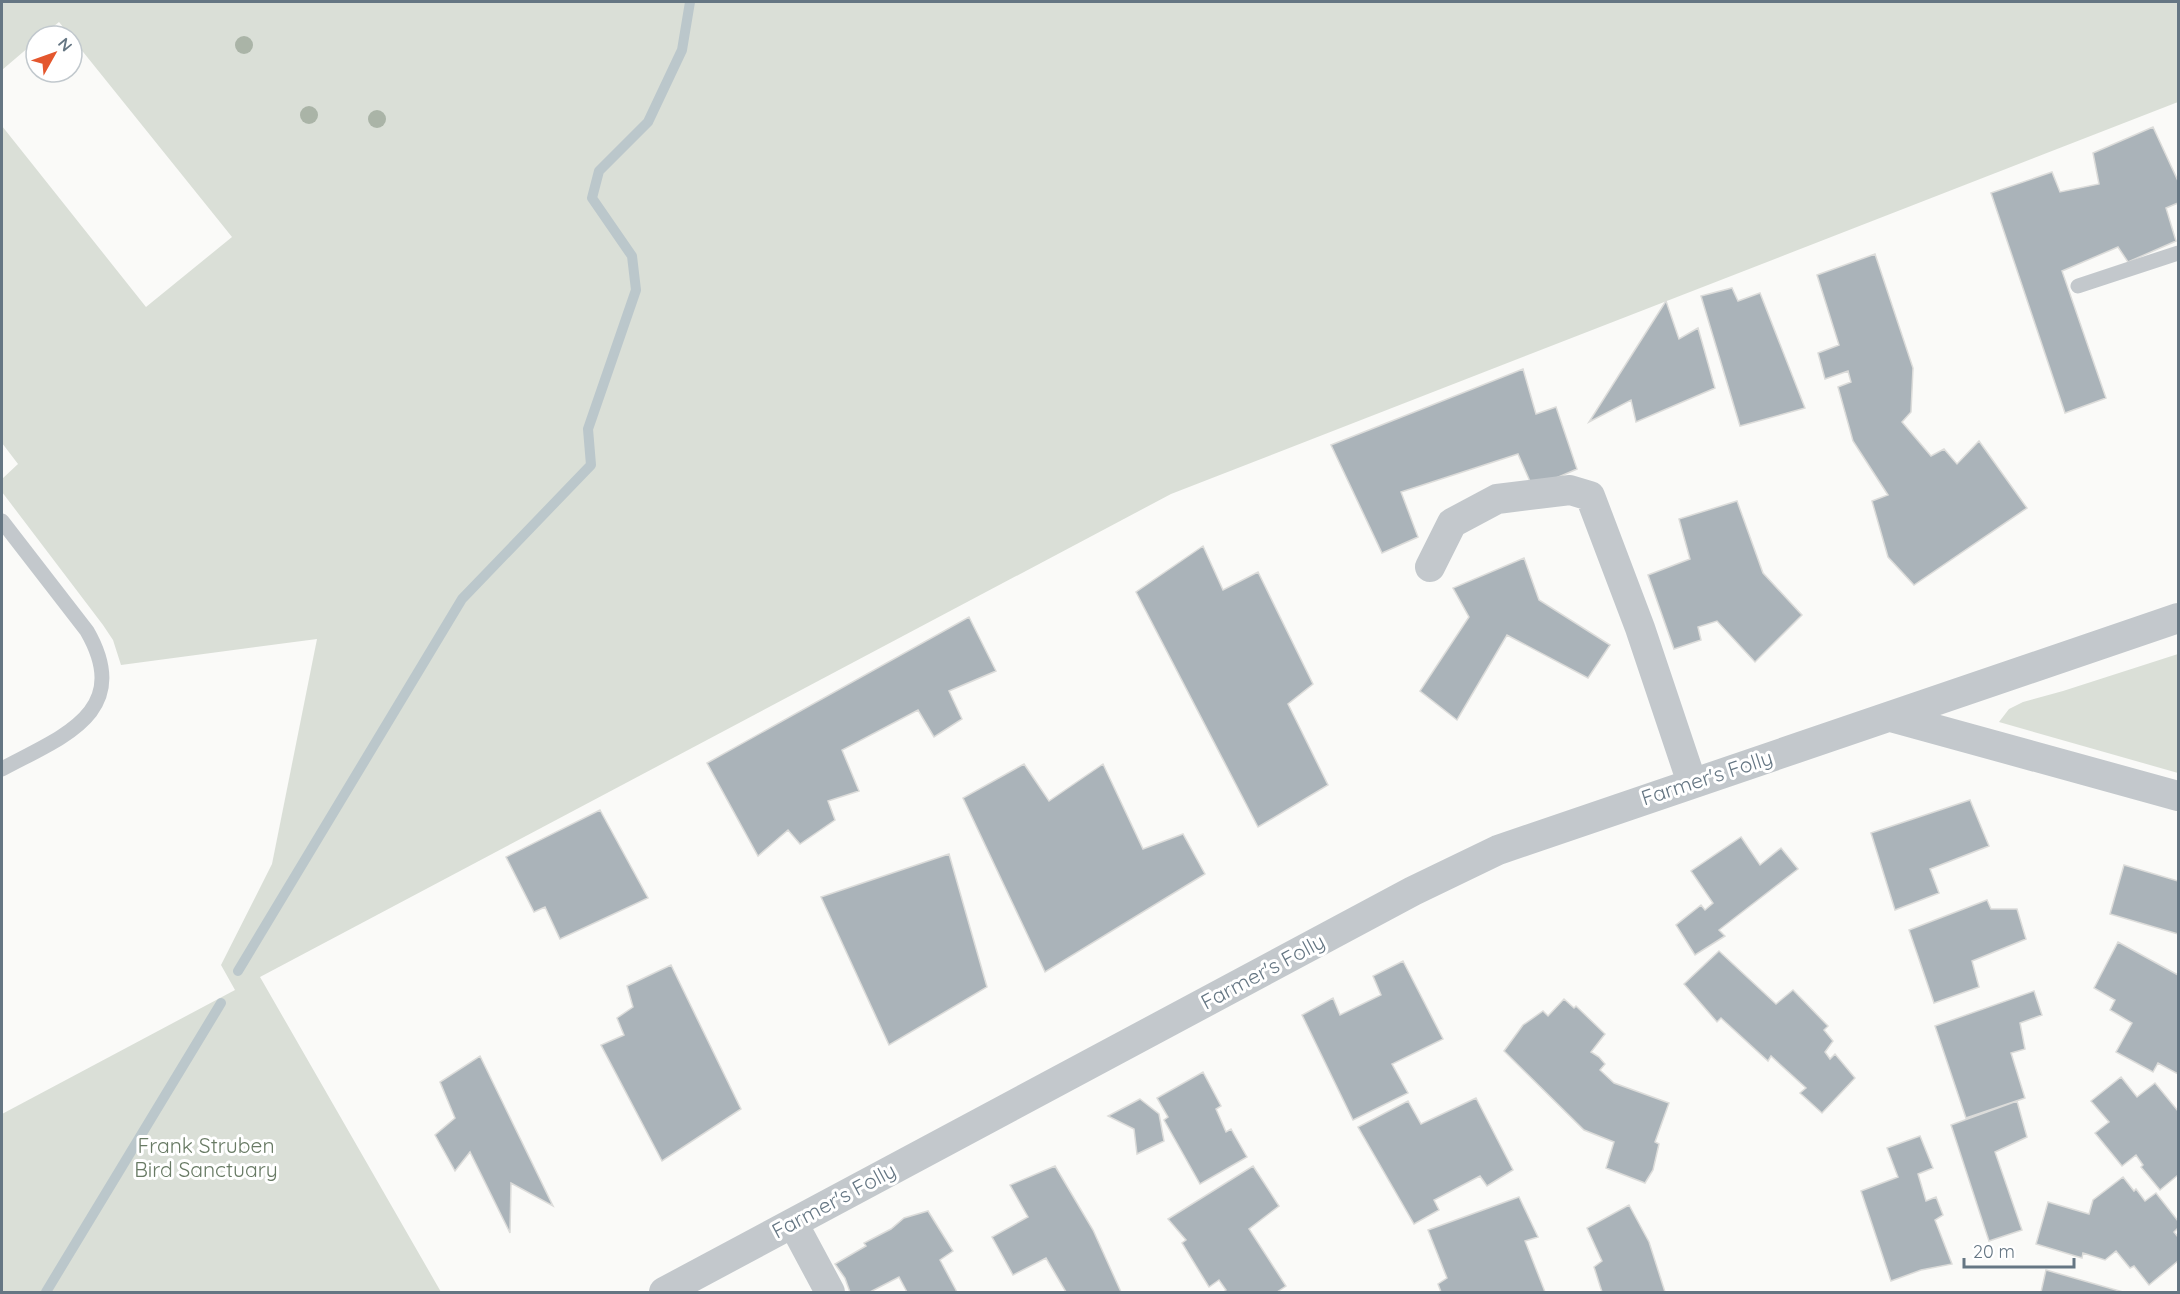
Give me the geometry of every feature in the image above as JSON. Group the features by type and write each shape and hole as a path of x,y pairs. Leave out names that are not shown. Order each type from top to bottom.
{"street":[{"path":"1430,567 1452,523 1497,499 1570,490 1590,496 1640,628 1692,783"},
{"name":"Farmer's Folly","path":"664,1293 1413,891 1498,850 2178,618"},
{"path":"1891,717 2178,796"},
{"path":"793,1223 830,1293"}],"lane":[{"path":"2078,286 2178,253"},
{"path":"2,521 87,631 98,649 103,669 102,686 95,707 84,721 63,736 2,769"}],"green space":[{"name":"Frank Struben Bird Sanctuary","path":"2,2 2178,2 2178,102 1171,494 260,977 441,1292 2,1292 2,1114 235,990 221,965 272,864 317,639 121,665 113,640 103,625 2,492 2,479 18,464 2,443 2,126 146,307 232,237 84,53 84,24 61,24 59,22 57,24 24,24 24,51 2,70"},
{"path":"2178,654 2178,773 1999,722 2009,709 2023,702"}],"building":[{"path":"2153,127 2178,181 2178,203 2166,208 2176,241 2128,262 2118,247 2062,271 2106,398 2065,413 1991,193 2052,172 2060,192 2099,184 2093,153"},
{"path":"1875,254 1913,368 1911,412 1902,422 1931,456 1944,449 1957,464 1979,441 2027,508 1914,585 1888,557 1872,501 1888,495 1853,441 1838,387 1851,382 1848,371 1825,379 1818,353 1839,345 1817,275"},
{"path":"1732,288 1738,301 1760,293 1805,408 1740,426 1701,296"},
{"path":"1666,301 1679,339 1698,328 1715,388 1636,422 1631,400 1589,422"},
{"path":"1523,369 1536,414 1556,407 1577,469 1533,488 1518,454 1401,492 1418,537 1382,553 1331,445"},
{"path":"1737,501 1763,573 1802,615 1755,662 1717,621 1698,627 1701,640 1674,649 1648,575 1690,559 1679,519"},
{"path":"1203,546 1223,590 1258,572 1313,684 1288,704 1328,785 1258,827 1136,592"},
{"path":"1524,558 1539,600 1610,645 1588,678 1507,635 1457,720 1420,691 1469,617 1453,588"},
{"path":"969,617 996,671 949,691 962,719 934,737 918,710 842,750 859,791 828,801 835,820 800,844 788,830 758,856 707,763"},
{"path":"1024,764 1049,801 1103,764 1143,849 1183,834 1205,874 1045,972 963,798"},
{"path":"1970,800 1989,846 1930,869 1939,893 1895,910 1871,833"},
{"path":"600,810 648,898 560,939 545,907 534,912 506,857"},
{"path":"1741,837 1760,865 1781,848 1798,869 1719,930 1725,936 1695,955 1676,925 1701,905 1705,910 1713,903 1691,871"},
{"path":"949,854 987,987 889,1045 821,897"},
{"path":"2124,865 2178,881 2178,934 2110,914"},
{"path":"1987,900 1991,909 2017,909 2026,939 1972,961 1979,987 1934,1003 1909,930"},
{"path":"2118,942 2178,975 2178,1074 2158,1063 2153,1072 2116,1052 2132,1023 2110,1010 2115,1000 2094,988"},
{"path":"1719,951 1776,1004 1793,990 1828,1026 1824,1030 1833,1041 1825,1052 1830,1059 1835,1054 1855,1078 1822,1113 1800,1093 1806,1088 1771,1056 1768,1061 1721,1018 1717,1022 1684,984"},
{"path":"1403,961 1443,1039 1392,1064 1408,1093 1353,1120 1302,1015 1333,998 1340,1015 1381,995 1373,976"},
{"path":"671,965 741,1109 662,1161 601,1045 624,1035 617,1018 633,1007 627,986"},
{"path":"2034,991 2042,1015 2020,1023 2025,1049 2011,1053 2025,1098 1966,1118 1935,1026"},
{"path":"1564,999 1574,1008 1576,1006 1605,1034 1591,1052 1605,1064 1600,1070 1614,1083 1669,1103 1655,1142 1659,1144 1653,1170 1645,1183 1606,1168 1614,1142 1584,1130 1504,1051 1523,1025 1543,1011 1548,1016"},
{"path":"480,1056 553,1206 511,1183 510,1233 470,1152 455,1171 435,1135 455,1118 440,1082"},
{"path":"1203,1072 1221,1106 1216,1109 1226,1132 1231,1129 1247,1157 1200,1184 1164,1120 1168,1117 1157,1098"},
{"path":"2121,1077 2137,1097 2155,1083 2178,1111 2178,1175 2160,1190 2141,1167 2143,1165 2136,1155 2122,1166 2095,1133 2109,1122 2091,1101"},
{"path":"1476,1098 1513,1170 1487,1186 1480,1176 1434,1200 1439,1210 1414,1224 1358,1127 1408,1101 1421,1124"},
{"path":"1140,1099 1159,1114 1164,1141 1137,1154 1134,1129 1108,1116"},
{"path":"2017,1101 2027,1137 1995,1152 2022,1230 1989,1241 1951,1125"},
{"path":"1920,1136 1933,1168 1918,1174 1926,1201 1936,1197 1943,1215 1935,1220 1952,1264 1921,1270 1891,1281 1861,1191 1898,1177 1887,1148"},
{"path":"1055,1166 1093,1230 1121,1292 1066,1292 1046,1258 1013,1275 992,1237 1028,1217 1010,1185"},
{"path":"1253,1166 1279,1206 1249,1229 1286,1286 1277,1292 1224,1292 1226,1290 1219,1280 1209,1287 1182,1243 1186,1240 1168,1219"},
{"path":"2123,1177 2145,1201 2156,1193 2178,1221 2178,1228 2174,1232 2178,1237 2178,1261 2149,1285 2134,1266 2130,1268 2116,1251 2105,1260 2083,1253 2082,1258 2036,1244 2048,1202 2089,1214 2093,1200"},
{"path":"1519,1197 1538,1237 1525,1241 1545,1292 1441,1292 1438,1284 1447,1278 1428,1230"},
{"path":"1629,1205 1649,1242 1665,1292 1602,1292 1594,1267 1602,1261 1587,1228"},
{"path":"928,1211 953,1251 940,1260 957,1292 907,1292 899,1277 870,1292 850,1292 845,1278 835,1264 866,1246 864,1243 891,1229 904,1218"},
{"path":"2046,1270 2123,1292 2041,1292"}],"waterway":[{"path":"238,971 462,599 591,465 588,429 636,290 632,256 592,198 599,171 648,122 682,50 690,2"},
{"path":"46,1292 221,1003"}]}
